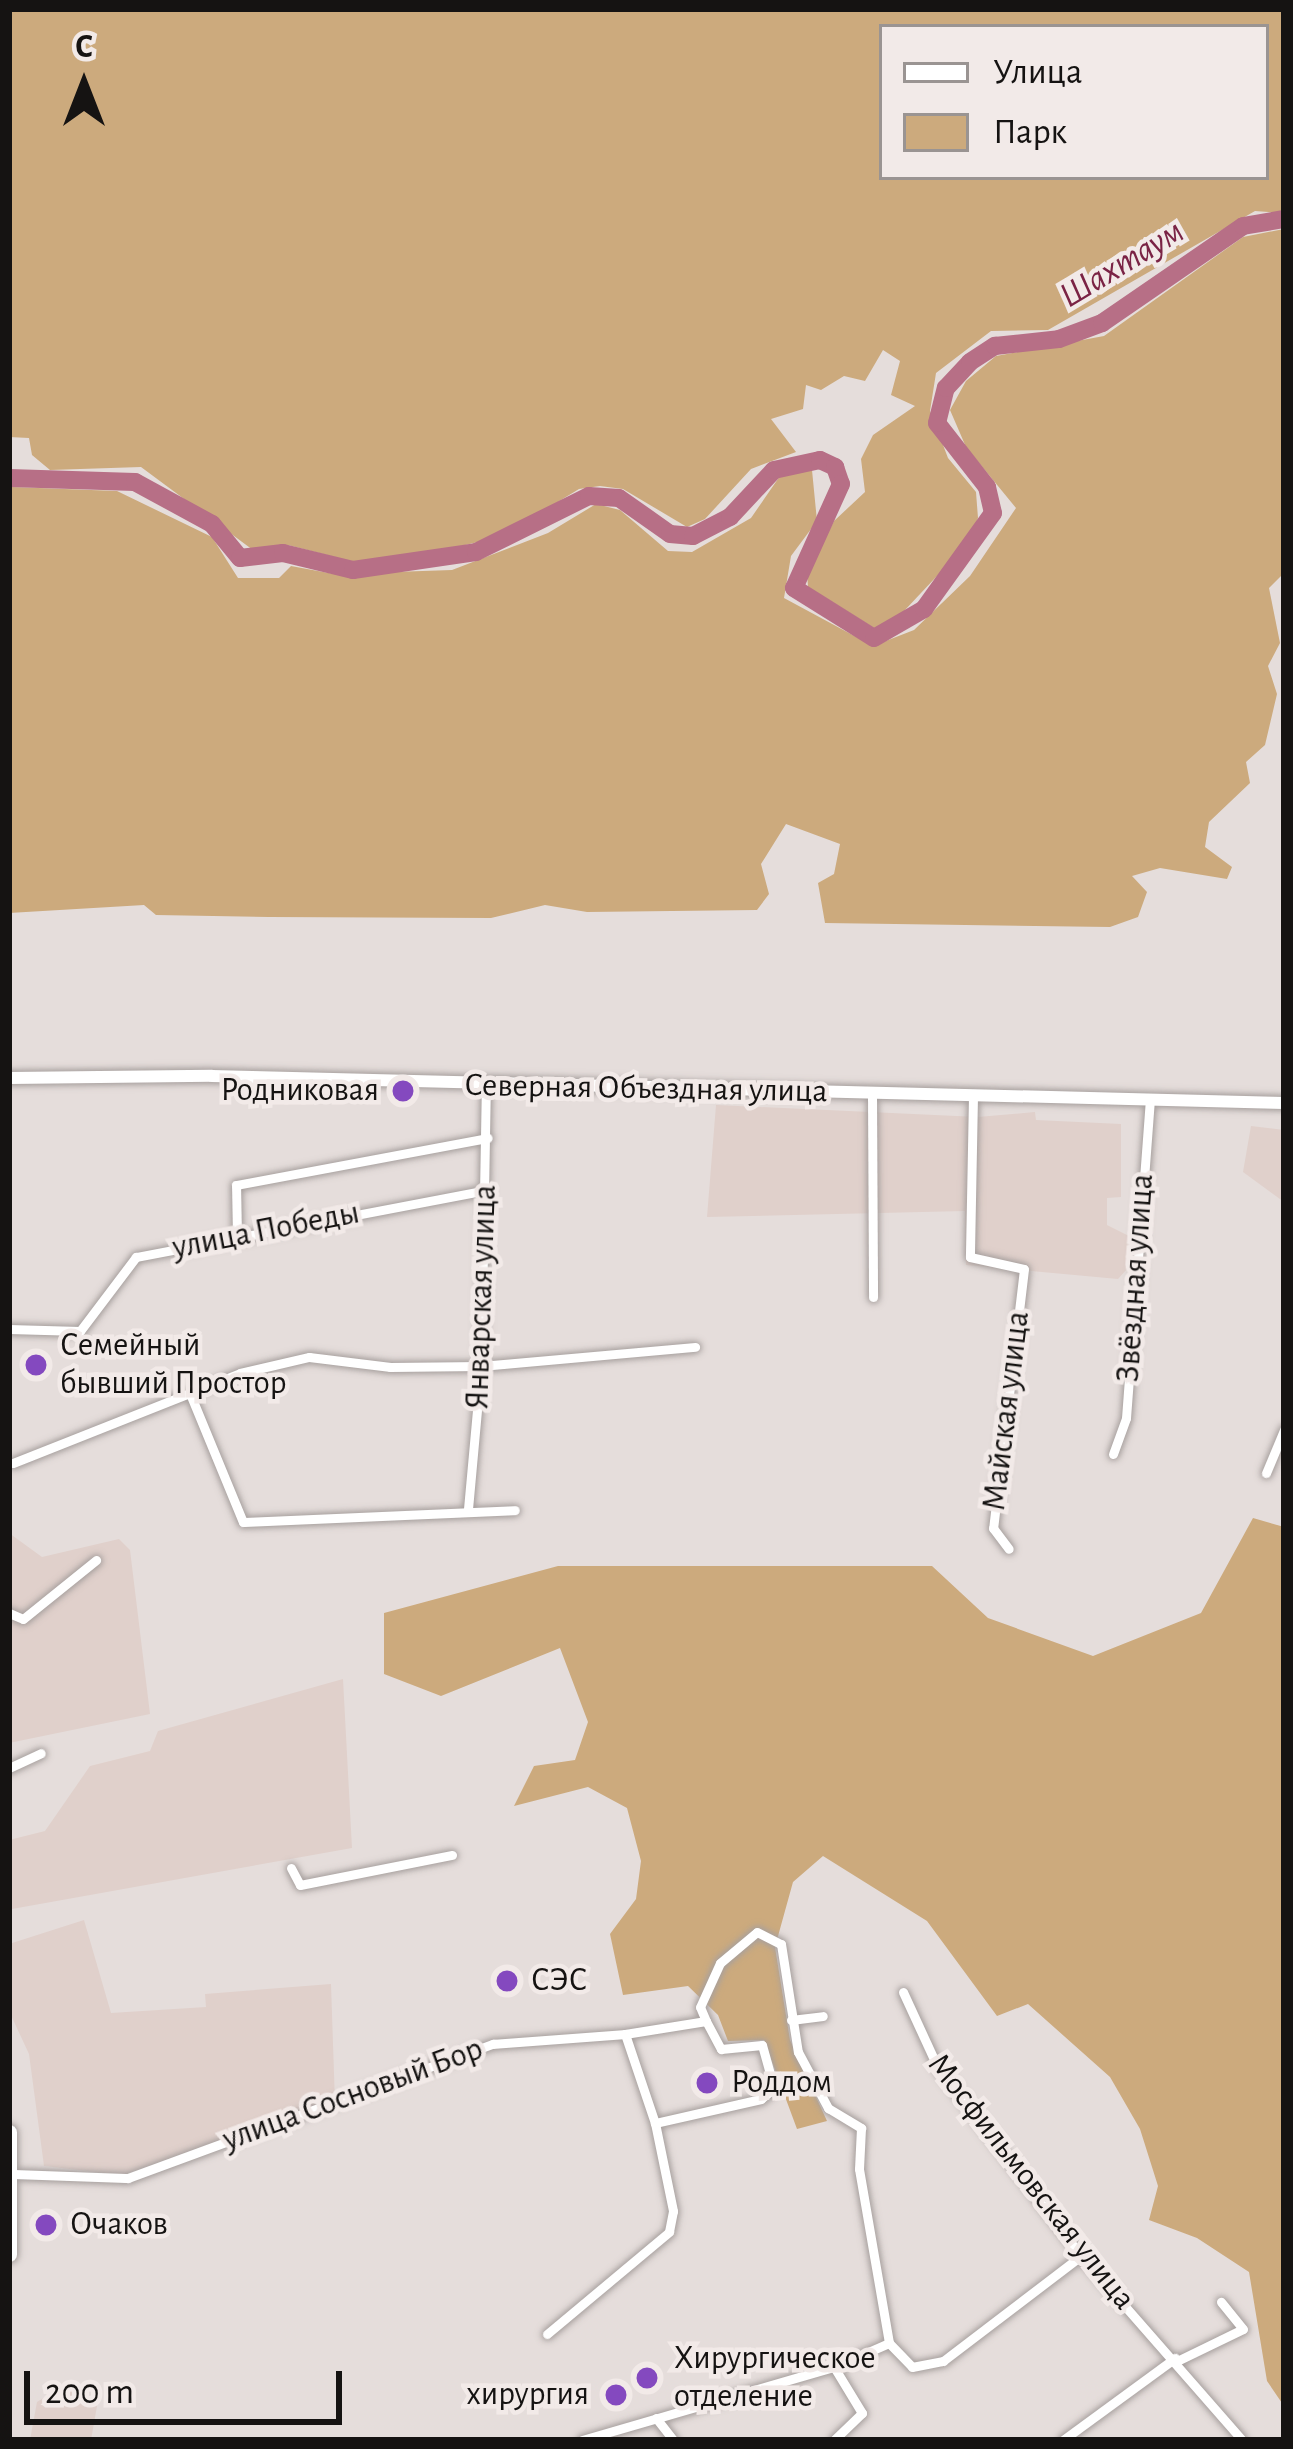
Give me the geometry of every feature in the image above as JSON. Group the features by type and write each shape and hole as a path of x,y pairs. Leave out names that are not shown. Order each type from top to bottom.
{"highway":[{"path":"9,2132 9,2254"}],"street":[{"name":"Северная Объездная улица","path":"9,1078 1284,1103"},
{"name":"Январская улица","path":"468,1509 481,1366 486,1086"},
{"path":"872,1094 873,1297"},
{"name":"Майская улица","path":"973,1096 970,1257 1024,1269 993,1528 1009,1549"},
{"name":"Звёздная улица","path":"1113,1454 1126,1418 1150,1100"},
{"path":"237,1234 236,1185 488,1138"},
{"name":"улица Победы","path":"9,1329 80,1330 136,1257 237,1234 486,1190"},
{"path":"13,1463 240,1373 309,1357 390,1367 481,1366 695,1347"},
{"path":"191,1396 243,1522 515,1510"},
{"path":"1266,1473 1284,1430"},
{"path":"9,1613 23,1618 96,1560"},
{"path":"9,1768 41,1754"},
{"path":"291,1868 300,1885 452,1856"},
{"path":"656,2123 761,2099 774,2088 762,2045 721,2049 700,2007 720,1963 757,1932 781,1944 798,2052 828,2108 861,2128 859,2169 889,2343 912,2367 943,2361 1082,2256"},
{"name":"Мосфильмовская улица","path":"903,1992 937,2066 1082,2256 1242,2440"},
{"path":"791,2020 823,2016"},
{"name":"улица Сосновый Бор","path":"10,2174 128,2178 494,2044 625,2034 706,2021"},
{"path":"547,2334 669,2232 673,2210 656,2123 625,2034"},
{"path":"1063,2440 1176,2360 1243,2330 1221,2302"},
{"path":"583,2440 834,2367 889,2343"},
{"path":"834,2367 862,2413 834,2440"},
{"path":"656,2418 673,2440"}],"shaded area":[{"path":"716,1105 978,1117 1035,1112 1036,1120 1121,1124 1121,1197 1107,1198 1107,1225 1129,1236 1127,1269 1118,1279 966,1265 965,1211 707,1217"},
{"path":"1251,1126 1284,1130 1284,1202 1243,1172"},
{"path":"9,1533 42,1557 119,1539 130,1550 150,1714 9,1743"},
{"path":"343,1679 352,1848 12,1909 9,1840 45,1831 90,1766 150,1751 158,1731"},
{"path":"84,1920 111,2013 206,2007 205,1994 331,1984 335,2103 122,2175 44,2166 29,2054 9,2011 9,1944"},
{"path":"61,2387 84,2391 97,2406 91,2440 30,2440 37,2402"}],"green space":[{"path":"9,9 1284,9 1284,213 1255,211 1048,330 991,331 936,373 930,411 948,458 976,492 978,518 968,543 889,627 874,628 808,587 807,572 834,521 865,492 861,459 873,435 915,406 891,395 900,361 883,350 865,381 844,376 821,390 806,385 803,409 771,419 796,452 751,469 705,519 687,527 623,489 600,486 579,489 502,536 358,563 288,545 257,553 141,467 50,470 32,455 29,438 9,437"},
{"path":"1284,229 1284,573 1269,588 1280,643 1268,666 1277,694 1265,745 1246,762 1250,783 1209,822 1205,847 1232,867 1227,879 1160,868 1132,876 1147,892 1138,917 1110,927 825,923 818,883 834,874 840,844 786,824 761,864 769,894 757,910 587,912 545,905 491,918 269,917 156,915 144,905 9,913 12,487 117,491 212,537 238,578 279,578 291,566 334,574 452,570 548,533 596,504 620,510 668,551 692,552 751,518 780,476 812,470 817,521 791,556 784,598 873,646 914,630 970,576 1016,508 966,447 950,410 966,381 996,356 1104,336 1243,237"},
{"path":"1253,1518 1284,1527 1284,2406 1267,2381 1249,2272 1197,2238 1149,2220 1158,2186 1140,2129 1110,2077 1028,2004 997,2016 927,1921 823,1856 793,1882 775,1947 790,2040 827,2121 797,2129 764,2040 728,2041 718,2015 688,1986 623,1995 610,1934 636,1899 641,1861 627,1808 588,1787 514,1806 534,1766 575,1760 588,1722 560,1648 441,1696 384,1674 384,1613 558,1566 932,1566 988,1618 1093,1656 1201,1613"}],"waterway":[{"name":"Шахтаум","path":"9,478 135,482 212,524 240,558 283,553 353,570 476,552 589,496 619,498 670,534 693,536 730,517 774,470 820,460 835,467 841,484 794,588 874,638 924,609 993,513 987,487 937,423 946,388 970,362 995,346 1059,339 1102,323 1243,226 1284,219"}],"place":[{"name":"Родниковая","path":"403,1091"},
{"name":"Семейный бывший Простор","path":"36,1365"},
{"name":"СЭС","path":"507,1981"},
{"name":"Роддом","path":"707,2083"},
{"name":"Очаков","path":"46,2225"},
{"name":"Хирургическое отделение","path":"647,2378"},
{"name":"хирургия","path":"616,2395"}]}
